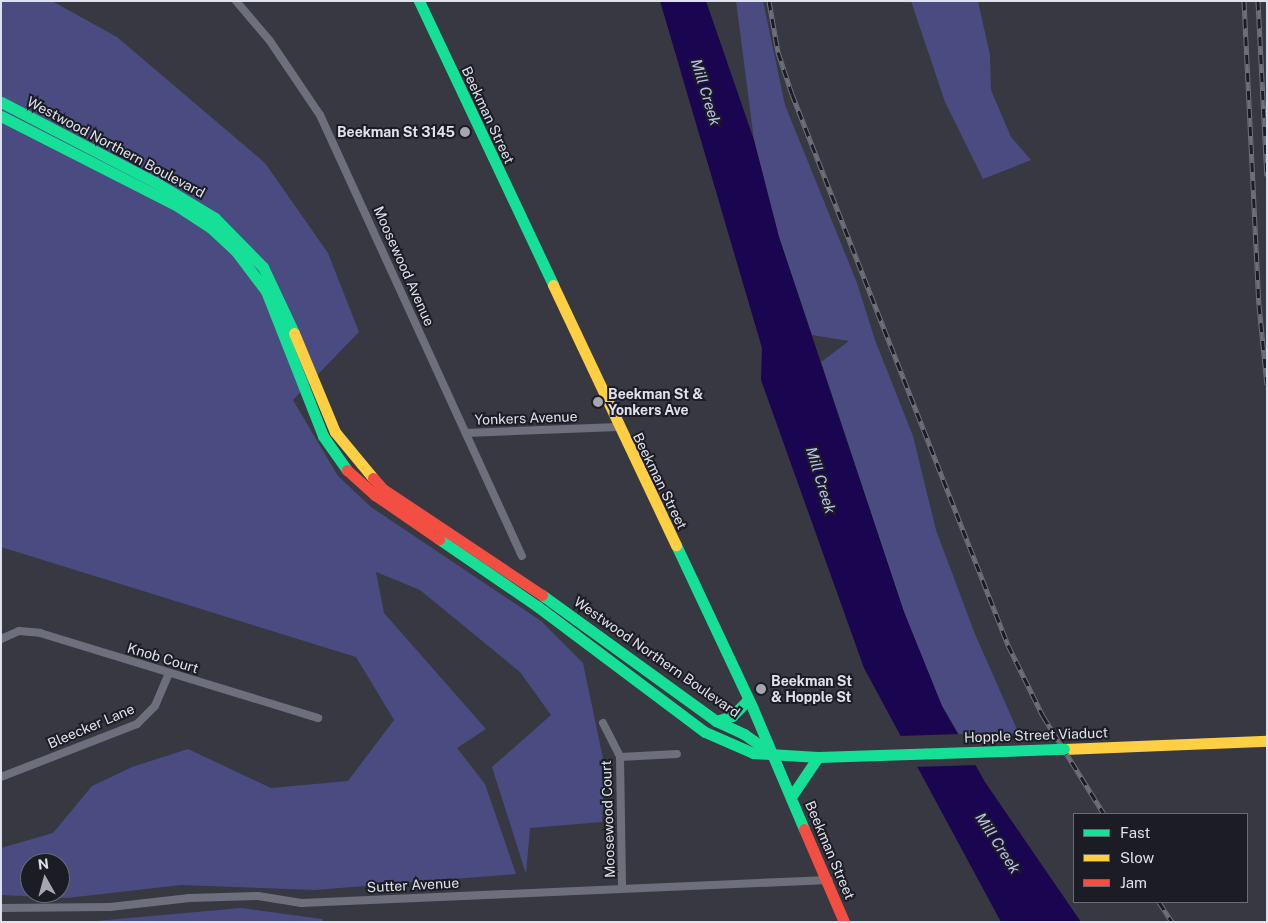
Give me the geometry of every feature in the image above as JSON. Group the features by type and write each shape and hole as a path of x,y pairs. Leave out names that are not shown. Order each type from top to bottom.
{"main road":[{"name":"Beekman Street","path":"419,1 773,754 828,880 844,922"},
{"name":"Westwood Northern Boulevard","path":"1,102 155,182 214,218 235,236 263,268 276,291 335,432 365,471 383,489 604,638 716,721 744,734 773,754"},
{"name":"Westwood Northern Boulevard","path":"1,116 174,204 211,228 235,250 266,291 323,436 350,474 375,495 537,606 698,727 731,746 753,753 773,754"},
{"path":"716,721 732,716 748,700"},
{"name":"Hopple Street Viaduct","path":"773,754 812,760 1267,741"},
{"path":"791,797 812,760"}],"street":[{"name":"Moosewood Avenue","path":"236,1 270,41 320,115 522,556"},
{"name":"Yonkers Avenue","path":"466,433 618,427"},
{"name":"Knob Court","path":"1,639 20,631 35,632 318,718"},
{"name":"Bleecker Lane","path":"1,777 136,724 155,706 168,673"},
{"name":"Moosewood Court","path":"603,723 620,757 622,888"},
{"path":"620,757 677,754"},
{"name":"Sutter Avenue","path":"1,908 110,907 189,898 258,896 301,903 828,880"}],"shaded area":[{"path":"1,1 52,1 117,37 265,163 328,253 359,332 293,400 338,476 371,507 541,621 583,663 605,768 602,822 530,828 526,874 492,767 551,715 520,672 420,590 376,572 384,613 486,729 457,748 485,784 516,874 315,890 181,885 70,898 70,853 20,853 20,896 1,895 1,848 53,833 92,786 132,767 188,749 271,788 348,781 394,720 356,657 1,547"},
{"path":"736,1 763,1 785,105 857,283 875,340 913,436 936,530 975,634 1019,734 959,734 942,706 904,612 821,362 849,341 812,335 779,237 754,140"},
{"path":"911,1 978,1 990,55 991,90 1011,137 1031,160 983,179 945,102"},
{"path":"241,908 322,919 323,922 1,922 96,921"}],"water":[{"name":"Mill Creek","path":"660,1 706,1 754,140 779,237 904,612 942,706 985,782 1081,922 1001,922 864,668 761,380 762,348"}],"pier":[{"path":"961,734 978,765 915,767 898,736"}],"railway":[{"path":"769,1 778,52 792,94 1008,645 1043,716 1103,813"},
{"path":"1244,1 1259,305 1267,385"},
{"path":"1258,1 1267,176"},
{"path":"1160,903 1172,922"}],"traffic: fast":[{"path":"419,1 553,285"},
{"path":"1,102 155,182 215,218 263,267 294,333"},
{"path":"1,116 174,204 211,228 235,250 266,291 323,436 347,470"},
{"path":"439,539 537,606 705,732 753,753 818,757"},
{"path":"676,545 753,709 804,829"},
{"path":"542,595 716,721 744,734 773,754"},
{"path":"716,721 732,716 748,700"},
{"path":"818,757 1064,749"},
{"path":"791,797 818,757"}],"traffic: slow":[{"path":"553,285 676,545"},
{"path":"294,333 335,432 373,478"},
{"path":"1064,749 1267,741"}],"traffic: jam":[{"path":"347,470 375,495 439,539"},
{"path":"373,478 383,489 542,595"},
{"path":"804,829 844,922"}],"place":[{"name":"Beekman St 3145","path":"465,132"},
{"name":"Beekman St & Yonkers Ave","path":"598,402"},
{"name":"Beekman St & Hopple St","path":"761,689"}]}
